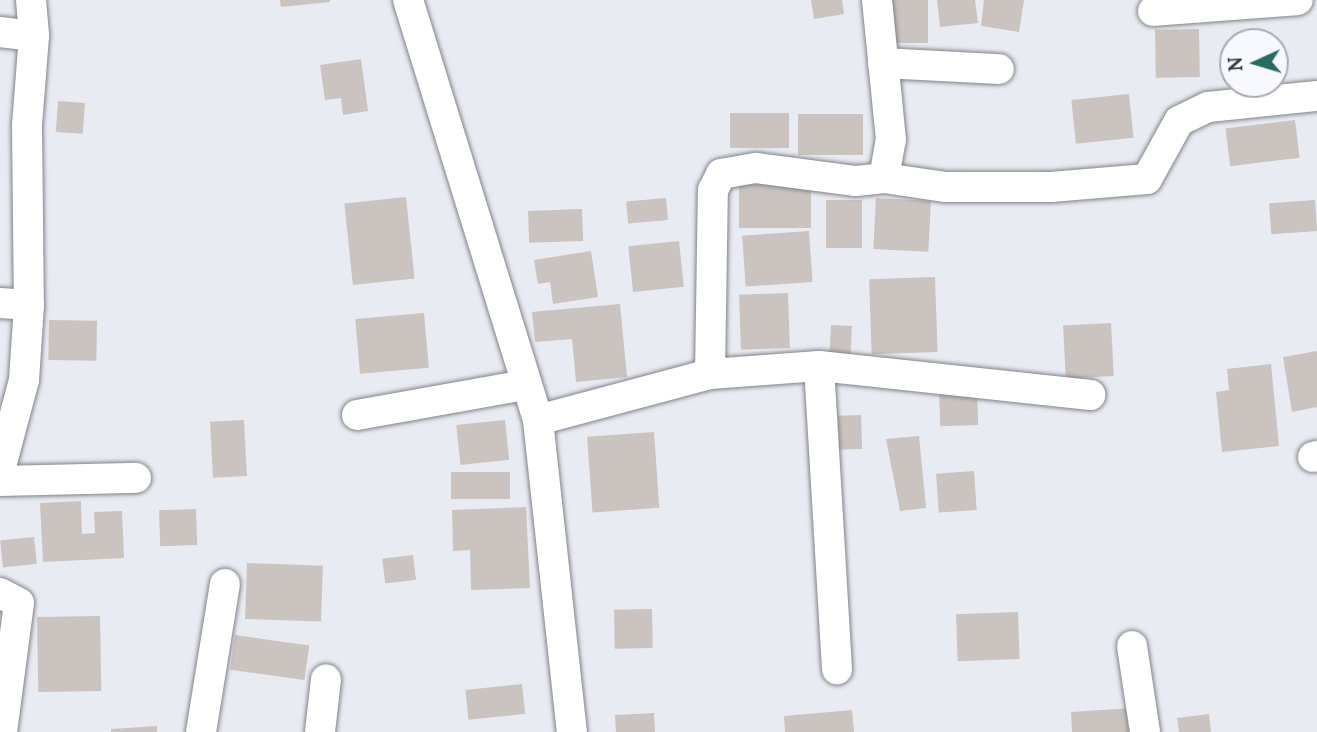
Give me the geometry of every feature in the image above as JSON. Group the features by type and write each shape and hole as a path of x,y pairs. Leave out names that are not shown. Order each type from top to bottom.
{"street":[{"path":"0,470 5,432 24,380 29,305 27,125 34,36 31,0"},
{"path":"408,0 511,322 526,385 538,420 572,732"},
{"path":"877,0 891,140 884,178"},
{"path":"1153,11 1298,0"},
{"path":"0,32 34,36"},
{"path":"883,64 999,69"},
{"path":"710,374 713,190 721,174 756,168 856,181 884,178 946,187 1051,187 1147,179 1179,121 1208,107 1317,96"},
{"path":"0,303 29,305"},
{"path":"538,420 710,374 819,366 1090,395"},
{"path":"819,366 837,669"},
{"path":"357,415 526,385"},
{"path":"0,481 136,478"},
{"path":"201,732 225,584"},
{"path":"0,593 19,603 2,732"},
{"path":"1132,646 1145,732"},
{"path":"320,732 326,679"}],"building":[{"path":"280,0 330,0 330,2 281,7"},
{"path":"811,0 842,0 844,14 814,19"},
{"path":"884,0 928,0 928,43 884,43"},
{"path":"937,0 975,0 978,23 940,27"},
{"path":"984,0 1024,0 1019,32 981,26"},
{"path":"1199,29 1200,77 1156,78 1155,30"},
{"path":"361,59 368,111 343,115 341,98 325,100 320,65"},
{"path":"1129,94 1134,138 1076,144 1071,100"},
{"path":"58,101 85,103 83,134 56,132"},
{"path":"730,113 789,113 789,148 730,148"},
{"path":"798,114 863,114 863,155 798,155"},
{"path":"1295,120 1300,158 1230,166 1226,129"},
{"path":"739,182 811,182 811,228 739,228"},
{"path":"406,197 415,279 353,285 344,203"},
{"path":"666,198 668,220 628,223 626,201"},
{"path":"876,198 931,201 928,252 873,249"},
{"path":"826,200 862,200 862,248 826,248"},
{"path":"1315,200 1317,231 1271,234 1269,203"},
{"path":"582,209 583,241 529,243 528,211"},
{"path":"809,231 813,282 746,287 742,236"},
{"path":"679,241 684,287 633,292 628,246"},
{"path":"591,251 598,297 553,304 550,282 538,284 534,260"},
{"path":"935,277 938,352 872,354 869,279"},
{"path":"788,293 790,348 741,350 739,295"},
{"path":"620,304 627,377 576,382 572,339 535,342 532,312"},
{"path":"424,313 429,368 360,374 355,319"},
{"path":"49,320 97,321 96,361 48,360"},
{"path":"1111,323 1114,376 1066,378 1063,326"},
{"path":"831,325 852,326 850,360 829,359"},
{"path":"1317,351 1317,407 1292,412 1283,357"},
{"path":"1271,364 1279,446 1222,452 1216,392 1229,390 1227,369"},
{"path":"977,389 978,425 940,426 939,390"},
{"path":"861,415 862,449 839,450 838,416"},
{"path":"244,420 247,476 213,478 210,422"},
{"path":"505,420 509,460 460,465 456,425"},
{"path":"654,432 659,508 592,512 587,437"},
{"path":"919,436 926,508 900,511 886,439"},
{"path":"974,471 977,510 939,513 936,474"},
{"path":"451,472 510,472 510,499 451,499"},
{"path":"81,501 82,534 95,533 94,512 122,511 124,558 43,562 40,503"},
{"path":"526,507 530,588 471,590 470,550 453,551 452,510"},
{"path":"196,509 197,545 160,546 159,510"},
{"path":"34,537 37,564 3,567 0,541"},
{"path":"413,555 416,580 385,584 382,559"},
{"path":"247,563 323,566 321,622 245,619"},
{"path":"652,609 653,648 615,649 614,610"},
{"path":"1018,612 1020,659 958,661 956,614"},
{"path":"100,616 101,691 38,692 37,617"},
{"path":"235,635 309,645 304,680 230,670"},
{"path":"522,684 525,714 468,720 465,690"},
{"path":"1132,708 1133,732 1072,732 1071,712"},
{"path":"852,710 854,732 785,732 784,716"},
{"path":"654,713 655,732 616,732 615,715"},
{"path":"1209,714 1211,732 1179,732 1177,718"},
{"path":"157,726 157,732 111,732 111,729"}]}
